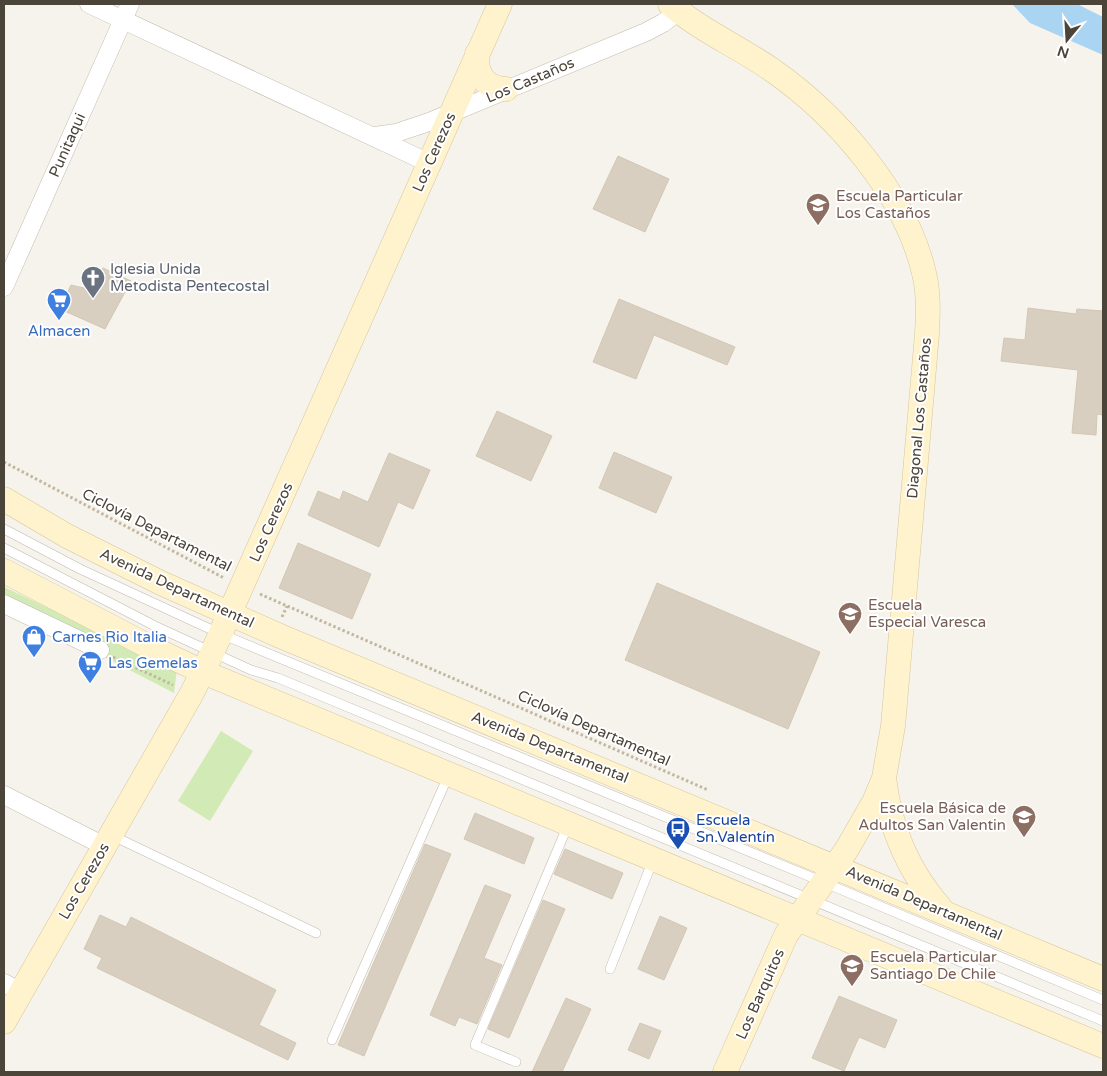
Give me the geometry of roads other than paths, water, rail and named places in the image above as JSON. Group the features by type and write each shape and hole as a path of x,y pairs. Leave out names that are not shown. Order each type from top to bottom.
{"main road":[{"name":"Los Cerezos","path":"4,1022 12,987 108,840 192,693 242,586 500,4"},
{"name":"Diagonal Los Castaños","path":"674,8 773,71 796,89 835,125 874,172 904,218 919,253 925,275 928,297 927,334 893,726 884,778 859,830 817,891"},
{"path":"478,54 480,75 486,83 506,90"},
{"name":"Avenida Departamental","path":"4,500 68,536 161,583 216,643 450,774 654,858 817,891 943,911 1103,979"},
{"name":"Avenida Departamental","path":"4,571 146,645 216,643 461,711 817,891 1103,1046"},
{"path":"884,778 887,802 902,850 927,892 943,911"},
{"name":"Los Barquitos","path":"725,1072 786,935 817,891"}],"street":[{"path":"89,4 126,11 429,163"},
{"name":"Los Castaños","path":"375,136 396,132 452,113 646,32 663,24 674,8"},
{"name":"Punitaqui","path":"4,287 126,11"},
{"path":"4,604 100,650"},
{"path":"4,796 108,840"}],"lane":[{"path":"4,529 216,643 817,891 1103,1000"},
{"path":"4,548 155,626 216,643 561,774 1103,1021"},
{"path":"461,711 481,727 530,750 561,774"},
{"path":"332,1040 450,774"},
{"path":"516,1062 476,1045 569,823"},
{"path":"108,840 316,933"},
{"path":"610,969 654,858"}],"water":[{"path":"1012,4 1077,4 1103,17 1103,55 1030,23"}],"place":[{"name":"Escuela Particular Los Castaños","path":"818,226"},
{"name":"Iglesia Unida Metodista Pentecostal","path":"93,299"},
{"name":"Almacen","path":"59,321"},
{"name":"Escuela Especial Varesca","path":"850,635"},
{"name":"Carnes Rio Italia","path":"34,658"},
{"name":"Las Gemelas","path":"90,684"},
{"name":"Escuela Básica de Adultos San Valentin","path":"1024,838"},
{"name":"Escuela Sn.Valentín","path":"678,850"},
{"name":"Escuela Particular Santiago De Chile","path":"852,987"}]}
